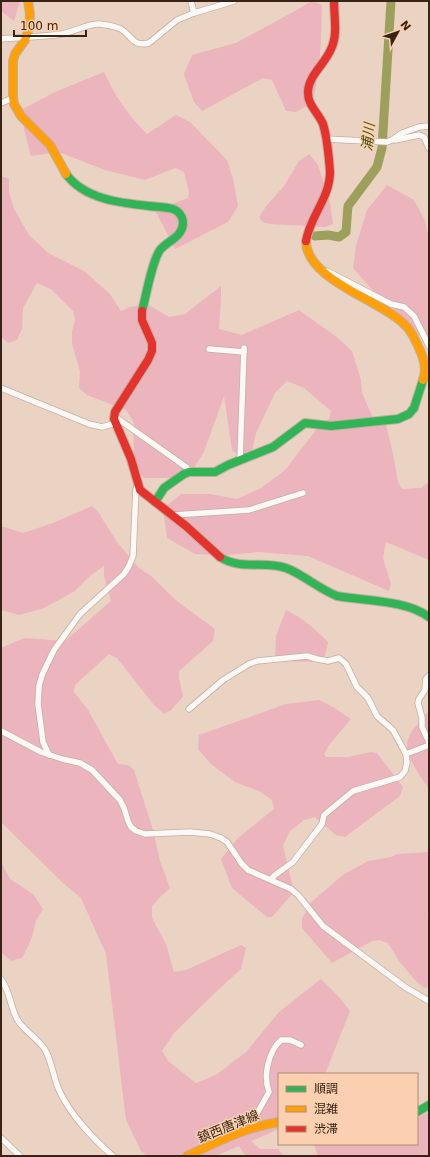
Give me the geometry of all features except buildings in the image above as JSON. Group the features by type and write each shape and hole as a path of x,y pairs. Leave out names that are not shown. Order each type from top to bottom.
{"street":[{"path":"28,1 30,26 14,59 13,98 17,112 23,120 54,150 64,172 70,181 79,187 104,199 173,208 179,212 183,218 183,225 180,233 160,250 156,258 142,311 142,320 152,343 152,352 115,412 115,420 131,460 138,486 143,493 199,537 216,554 230,562 242,565 277,565 300,574 327,592 337,596 405,605 421,611 429,617"},
{"path":"191,1 194,13"},
{"path":"1,39 63,34 98,24 112,26 122,30 136,43 143,45 149,43 178,20 194,13 234,1"},
{"path":"155,502 164,488 184,474 189,472 215,472 273,447 305,424 313,422 331,426 398,418 408,414 414,408 425,375 425,368 424,360 411,332 398,318 349,289 323,271 308,251 306,240 329,185 330,173 321,120 311,104 308,97 308,91 313,77 333,46 334,1"},
{"path":"1,103 13,98"},
{"path":"392,140 402,133 419,127 429,126"},
{"path":"325,139 387,142 419,135 424,137 429,148"},
{"path":"323,271 327,271 391,304 404,307 414,316 429,346"},
{"path":"209,349 244,350 240,460"},
{"path":"1,388 89,424 102,427 115,420"},
{"path":"115,420 186,467 189,472"},
{"path":"49,755 43,742 38,704 39,686 42,675 54,650 80,614 124,574 130,566 133,556 136,489 138,486"},
{"path":"172,515 248,510 303,493"},
{"path":"189,709 223,680 249,664 258,661 308,656 328,661 339,658 346,664 357,687 368,698 377,716 393,730 406,754 407,762 405,771 400,777 353,791 324,815 322,824 293,862 275,875 271,880"},
{"path":"406,754 427,746 429,743 422,727 422,718 418,703 425,690 426,679 429,676"},
{"path":"1,731 49,755 80,763 92,770 120,800 131,827 136,831 145,834 190,832 210,834 221,838 226,842 248,870 291,889 298,895 323,926 405,987 429,1001"},
{"path":"1,980 6,986 16,1018 44,1047 49,1056 55,1080 64,1101 86,1131 113,1156"},
{"path":"253,1127 255,1117 269,1092 267,1088 267,1070 271,1054 276,1044 281,1040 290,1040 301,1045"},
{"path":"418,1111 429,1105"},
{"name":"鎮西唐津線","path":"187,1156 253,1127 278,1122"},
{"path":"1,1138 20,1156"}],"shaded area":[{"path":"1,1 20,1 14,21 1,11"},
{"path":"312,1 322,5 319,67 312,103 296,112 286,111 272,80 263,78 202,111 194,102 184,74 192,55 236,43"},
{"path":"104,72 122,105 147,134 176,115 190,122 227,160 233,179 238,206 228,222 175,249 155,210 188,198 189,192 184,172 175,168 145,180 105,170 61,153 31,156 24,129 23,109 55,92"},
{"path":"309,154 318,165 330,203 333,224 325,227 270,224 263,222 259,217 267,205 284,186 299,161"},
{"path":"1,176 9,179 9,192 14,209 29,235 48,253 84,271 110,294 121,311 130,307 147,304 169,317 185,314 221,286 219,329 242,335 299,310 338,338 352,351 361,380 362,393 374,420 386,425 398,482 402,489 421,488 429,482 429,560 386,542 383,558 391,584 389,591 308,556 258,552 228,555 195,554 167,538 163,509 181,494 210,494 237,499 261,488 285,470 319,426 329,419 331,411 304,388 287,381 275,393 256,433 252,451 238,455 232,450 224,396 204,452 191,472 173,478 144,478 133,463 134,423 126,410 87,395 79,388 80,371 72,344 72,331 75,320 73,311 51,289 37,283 23,308 22,329 17,340 8,343 1,336"},
{"path":"387,185 414,200 425,221 429,239 429,346 405,319 375,293 353,268 356,246 367,210"},
{"path":"92,506 98,512 117,542 139,568 151,576 178,602 215,629 213,641 179,671 183,697 171,710 164,714 154,705 117,658 109,654 75,685 74,692 88,710 118,764 128,765 134,770 153,830 160,861 170,888 152,906 152,918 166,944 174,972 186,970 241,945 246,948 241,969 174,1033 162,1051 168,1061 196,1083 216,1075 246,1052 279,1012 321,979 339,997 350,1011 325,1073 278,1073 278,1129 251,1141 260,1149 278,1149 284,1156 246,1156 239,1146 215,1156 147,1156 141,1151 126,1120 106,954 81,898 63,883 1,822 1,648 24,638 65,641 111,601 104,576 104,566 91,575 75,591 44,608 19,615 1,610 1,526 23,533 53,523"},
{"path":"286,610 308,624 328,642 325,656 320,662 275,661 276,636"},
{"path":"319,700 351,719 329,745 324,754 326,757 348,757 371,752 377,753 403,787 400,796 345,837 336,835 315,817 304,820 289,832 283,846 294,892 272,917 267,917 232,888 221,859 238,838 274,809 272,800 259,791 235,782 209,762 198,749 199,735 286,704"},
{"path":"429,711 429,789 409,755 407,744 410,735"},
{"path":"429,852 429,910 427,912 429,916 429,987 424,988 415,980 399,961 388,943 379,940 372,941 332,963 302,928 302,919 309,904 343,875 368,861 391,857 397,854"},
{"path":"1,862 10,879 33,894 43,909 36,921 31,940 22,958 11,961 1,952"},
{"path":"429,1112 429,1156 318,1156 314,1145 418,1145 418,1118"}],"waterway":[{"name":"浦川","path":"315,236 328,235 339,237 346,232 348,206 377,167 382,148 391,1"}],"traffic: fast":[{"path":"66,174 82,189 103,198 126,203 173,209 181,216 183,223 180,232 163,247 157,255 142,311"},
{"path":"155,502 164,488 184,474 189,472 215,472 228,465 273,447 305,423 331,426 398,419 409,414 414,408 423,380"},
{"path":"220,557 236,564 270,565 286,568 337,596 397,604 420,611 429,617"},
{"path":"418,1111 429,1105"}],"traffic: slow":[{"path":"28,1 30,14 29,28 25,40 15,54 13,61 14,104 21,116 50,145 66,174"},
{"path":"306,241 309,255 318,267 347,289 380,307 407,327 415,339 424,360 425,372 423,380"},
{"path":"187,1156 243,1131 278,1122"}],"traffic: jam":[{"path":"306,241 311,223 327,190 329,181 330,172 327,141 323,124 309,100 308,91 311,80 333,44 335,32 334,1"},
{"path":"142,311 142,320 152,343 152,351 148,360 115,412 114,419 131,459 140,490 186,526 220,557"}]}
